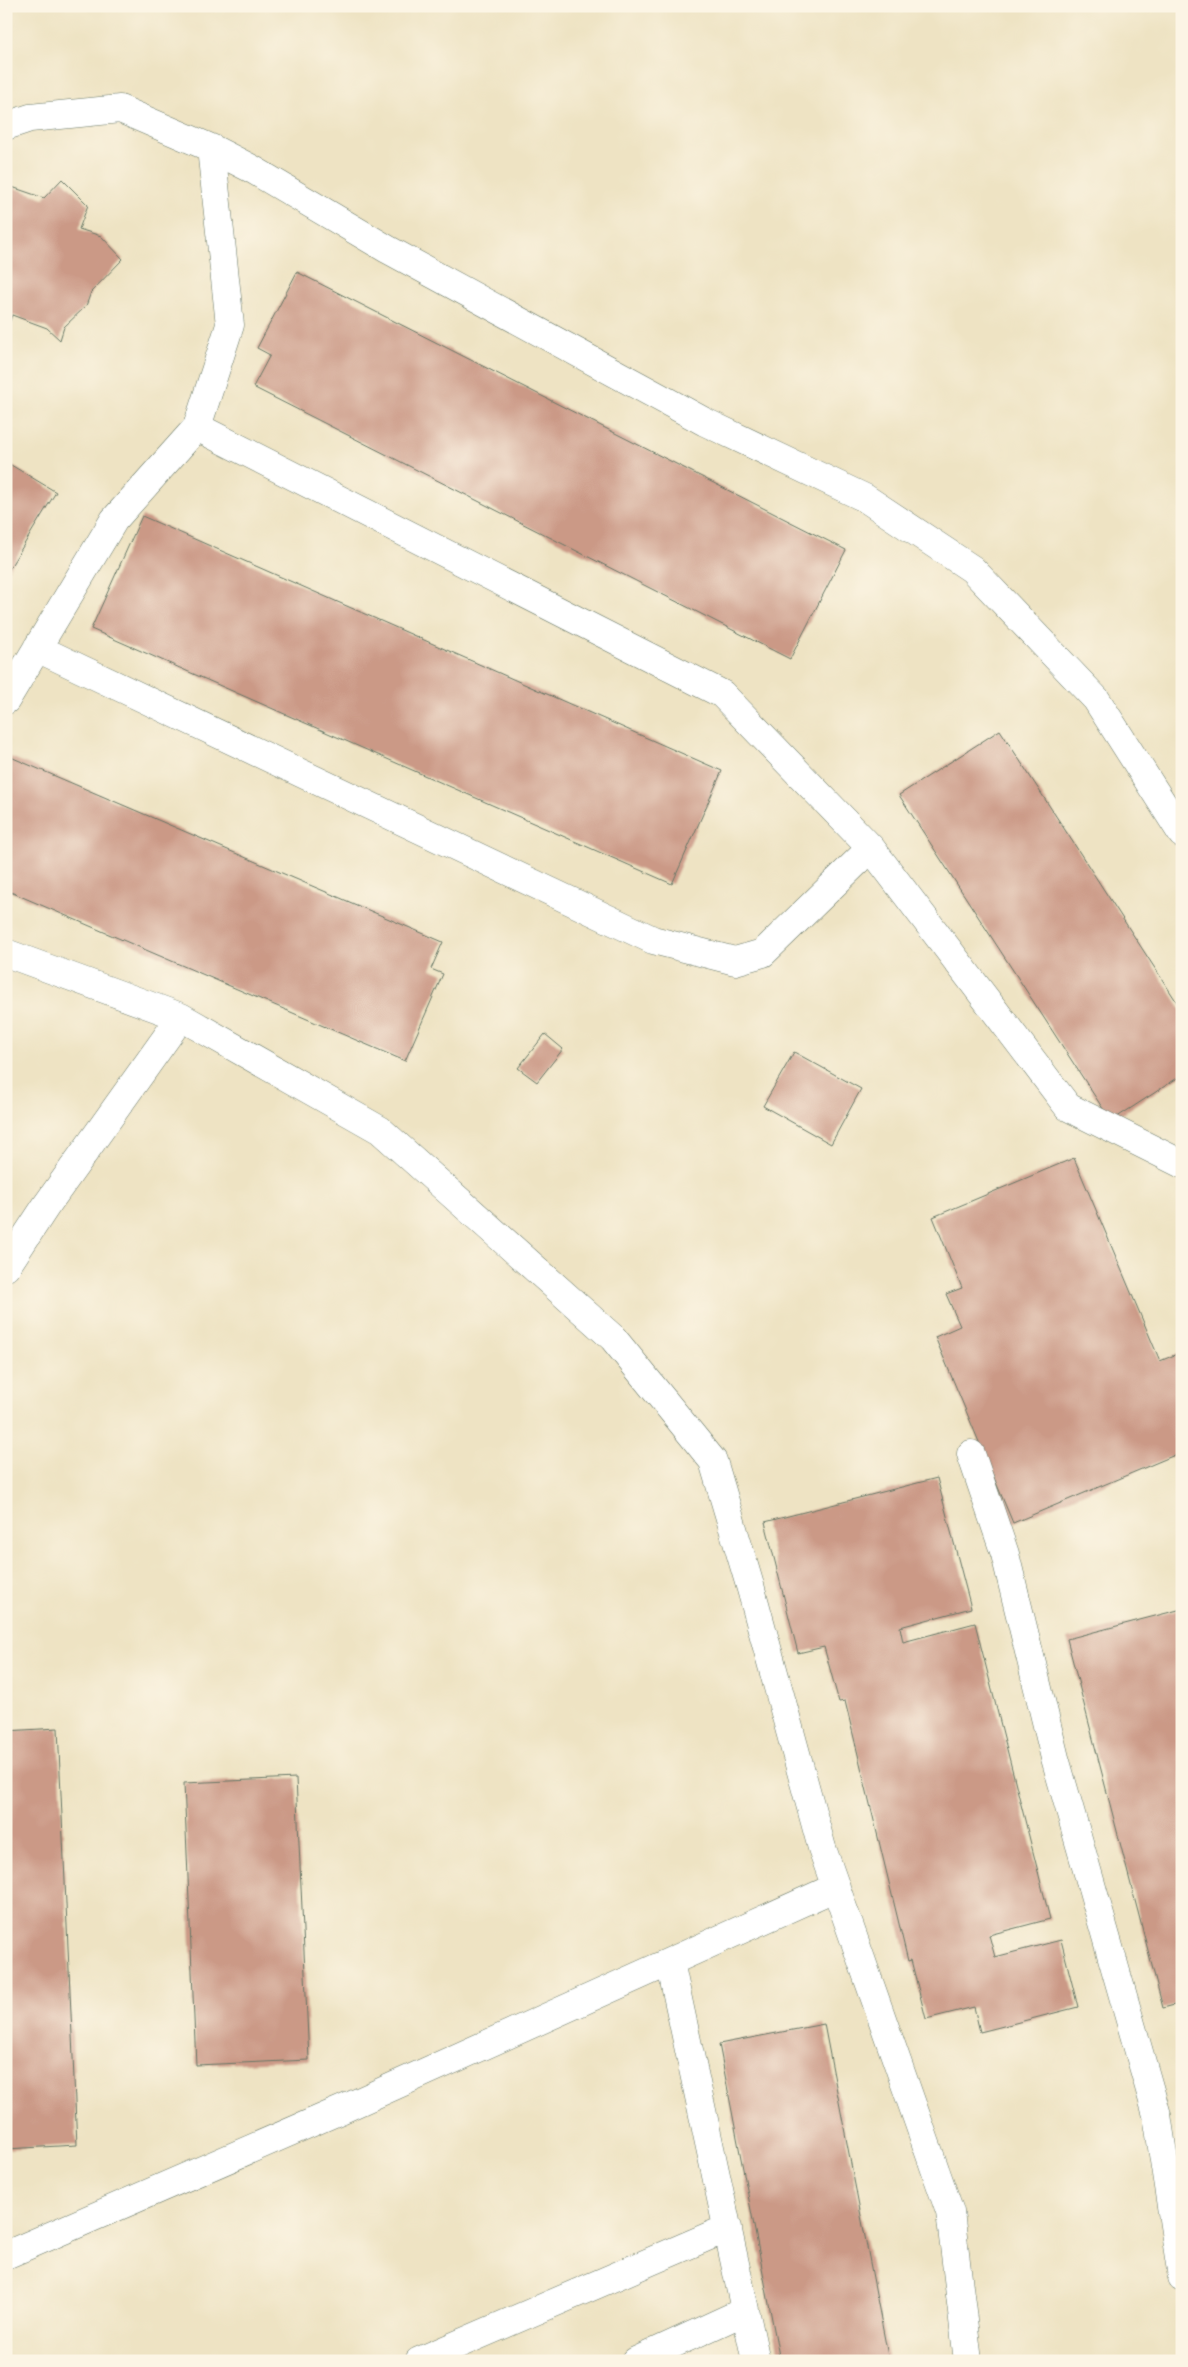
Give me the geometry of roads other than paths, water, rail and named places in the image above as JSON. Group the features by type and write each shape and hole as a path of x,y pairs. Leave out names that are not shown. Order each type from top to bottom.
{"street":[{"path":"6,126 30,118 120,109 211,148 276,183 387,249 705,422 866,498 972,569 1096,699 1182,834"},
{"path":"6,700 114,520 197,427 230,325 211,148"},
{"path":"197,427 722,694 871,848 1068,1107 1182,1164"},
{"path":"37,648 653,940 735,961 763,953 871,848"},
{"path":"6,953 181,1017 380,1130 613,1338 713,1461 751,1589 822,1848 950,2212 968,2361"},
{"path":"6,1267 46,1206 181,1017"},
{"path":"971,1454 1005,1554 1055,1758 1157,2115 1182,2277"},
{"path":"6,2255 343,2109 836,1886"},
{"path":"670,1962 756,2361"},
{"path":"419,2361 728,2228"},
{"path":"636,2361 745,2311"}]}
